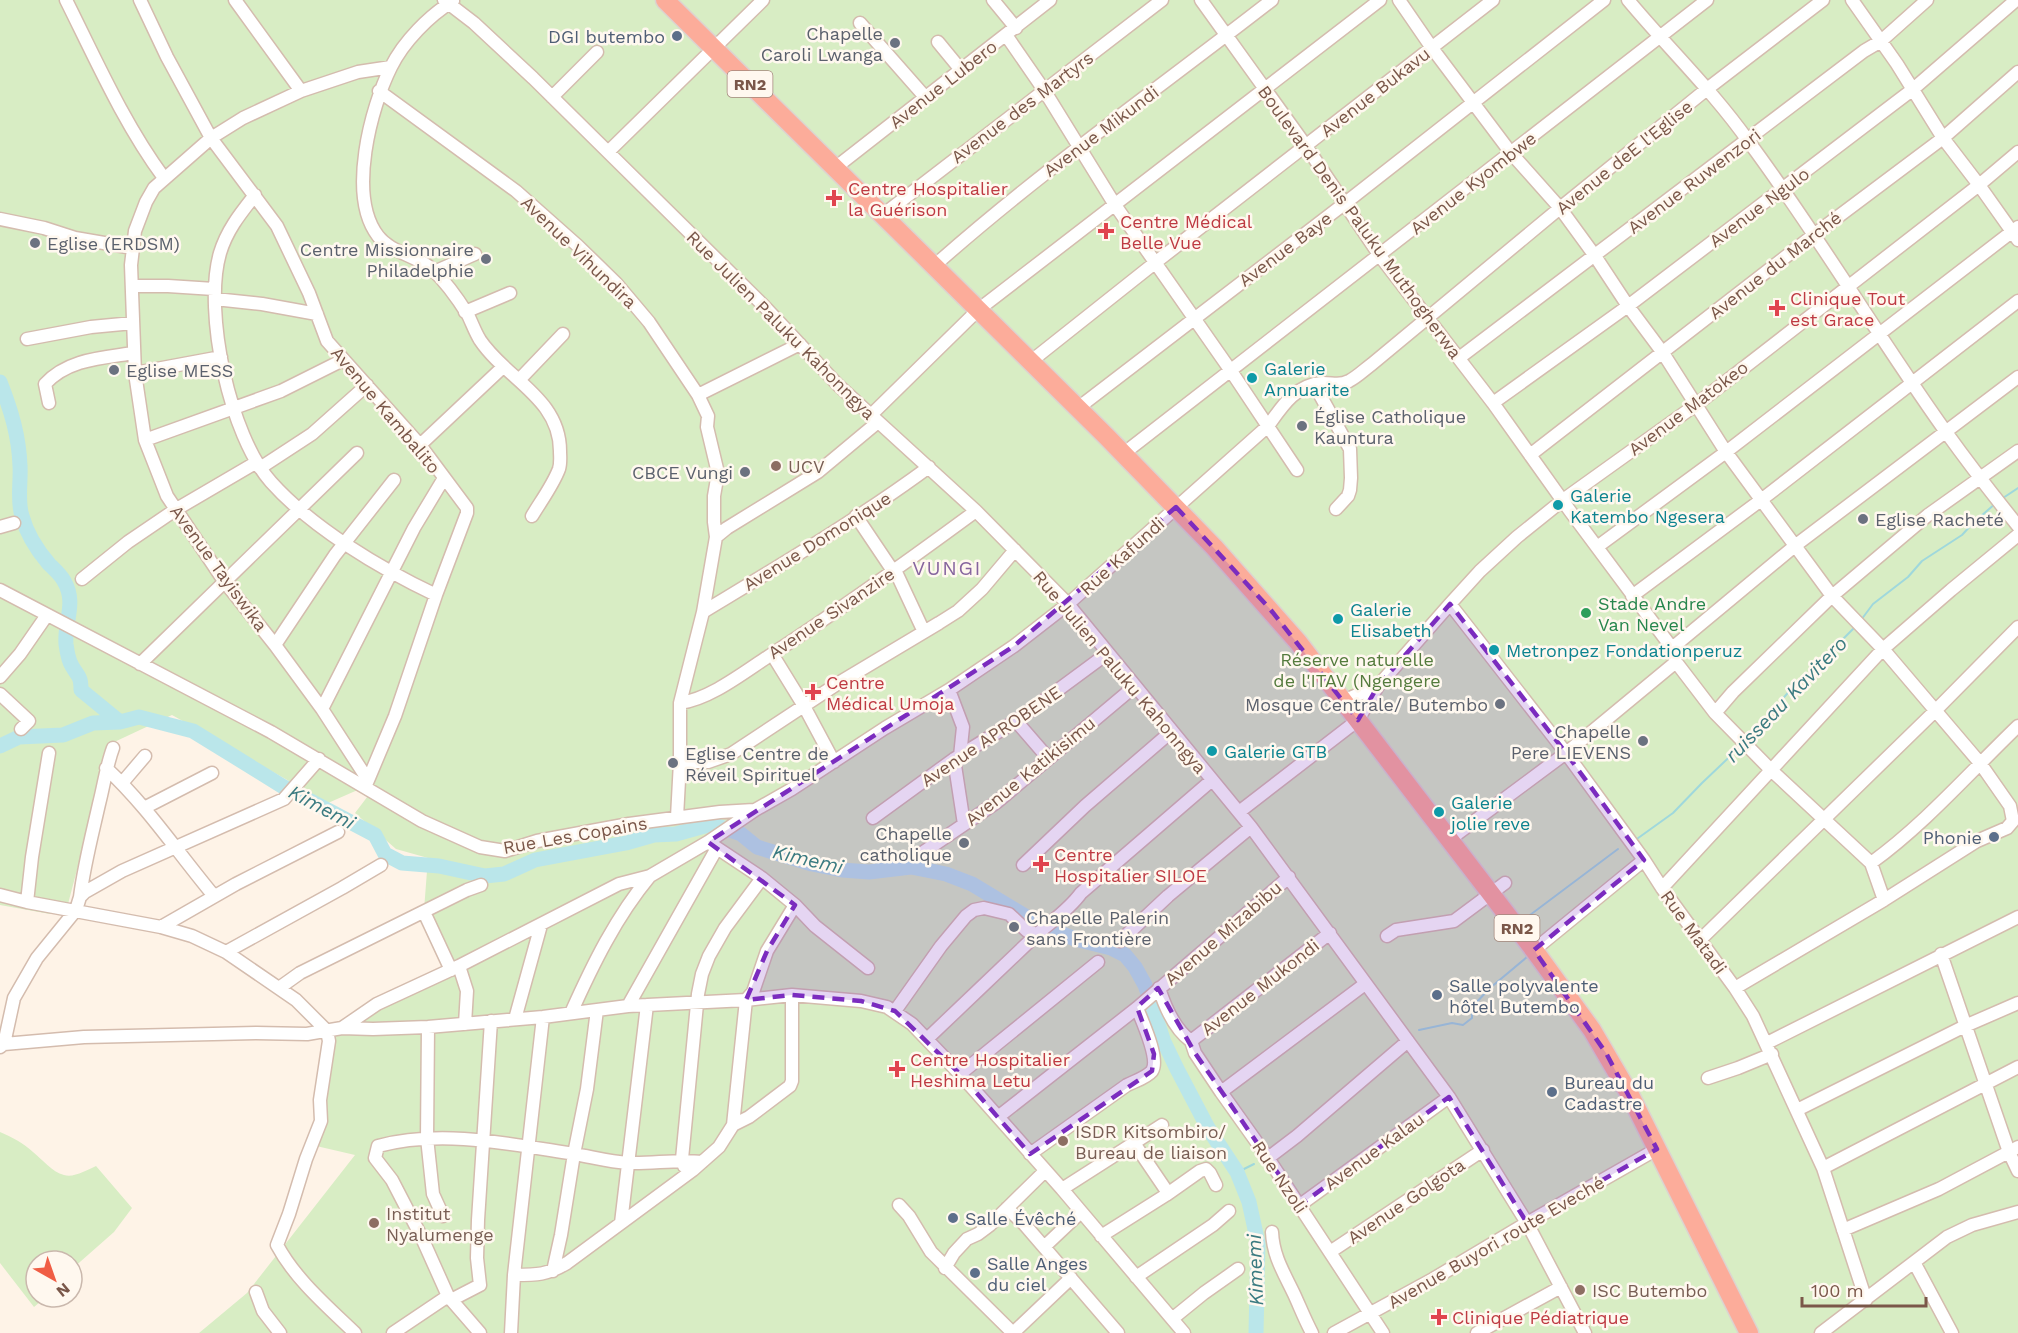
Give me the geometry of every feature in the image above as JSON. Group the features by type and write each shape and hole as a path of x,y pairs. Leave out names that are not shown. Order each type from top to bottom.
{"highway":[{"name":"RN2","path":"665,0 1078,408 1176,507 1270,609 1534,950 1592,1030 1630,1095 1749,1333"}],"street":[{"path":"66,0 128,121 164,178"},
{"name":"Avenue Kambalito","path":"140,0 167,57 211,138 277,226 327,341 420,445 465,503 467,513 436,595"},
{"path":"235,0 301,91"},
{"path":"609,152 763,0"},
{"path":"993,0 1044,90 1115,205 1297,470"},
{"name":"Avenue Lubero","path":"835,168 1050,0"},
{"name":"Avenue des Martyrs","path":"884,214 1162,0"},
{"name":"Boulevard Denis Paluku Muthogherwa","path":"1201,0 1306,146 1380,256 1493,403 1672,648"},
{"name":"Avenue Mikundi","path":"934,266 984,222 1272,0"},
{"path":"716,537 818,472 875,419 978,310 1380,0"},
{"path":"1399,0 1511,153 1560,208 1595,256 1663,353 1726,452 1832,596 1883,649 1934,712 1980,763 2010,806 2013,821 2007,828 1977,840 1884,900 1735,988"},
{"name":"Avenue Bukavu","path":"1030,362 1493,0"},
{"name":"Avenue Baye","path":"1078,408 1344,204 1604,0"},
{"path":"1628,0 1659,38 1707,89 1748,140 1815,234 1847,286 1945,431 2018,526"},
{"name":"Avenue Kyombwe","path":"1123,454 1707,0"},
{"name":"Avenue deE l'Eglise","path":"1314,384 1324,382 1334,385 1347,382 1428,319 1707,89 1823,0"},
{"path":"1597,547 2016,233 1943,138 1852,0"},
{"name":"Avenue Ruwenzori","path":"1459,358 1864,51 1881,41 1927,0"},
{"name":"Avenue Ngulo","path":"1493,403 1628,306 1912,90 2016,0"},
{"path":"449,1 415,33 391,67 379,91 368,138 364,198 367,216 380,239 392,248 416,258 434,272 465,312 480,340 503,367 550,412 556,425 560,444 559,468 532,516"},
{"name":"Rue Julien Paluku Kahonngya","path":"449,1 609,152 875,419 976,511 1068,604 1251,827 1449,1097 1527,1223 1585,1333"},
{"path":"860,22 926,98"},
{"path":"938,42 961,70"},
{"path":"552,97 597,52"},
{"name":"Avenue Tayiswika","path":"366,784 322,709 224,581 175,510 158,474 145,440 135,373 130,265 135,231 146,202 164,178 211,138 243,118 301,91 358,72 391,67"},
{"name":"Avenue du Marché","path":"1530,455 1943,138 2018,72"},
{"name":"Avenue Vihundira","path":"379,91 516,191 616,283 649,322 698,395 708,416 708,427 718,473 714,496 716,537 703,612 680,704 677,818"},
{"name":"Avenue Matokeo","path":"1378,686 1480,571 1517,537 1563,500 1697,404 1979,185 2018,152"},
{"path":"255,195 229,228 219,256 214,294 216,332 232,409 258,465 299,509 392,572 436,595 395,716 366,784"},
{"path":"0,219 44,228 75,238 133,248"},
{"path":"434,272 475,254"},
{"path":"132,286 168,286 317,314"},
{"path":"465,312 510,293"},
{"path":"1632,596 1761,500 2018,301"},
{"path":"27,339 91,327 133,323"},
{"path":"519,380 562,334"},
{"path":"698,395 800,344"},
{"path":"49,403 45,384 59,371 93,359 134,353"},
{"path":"135,373 221,357"},
{"path":"145,440 295,385 343,360"},
{"path":"420,445 503,367"},
{"path":"1884,900 1871,863 1771,770 1715,713 1676,662 1672,648 1796,545 2018,377"},
{"path":"1314,384 1350,449 1350,490 1348,496 1336,509"},
{"name":"Rue Kafundi","path":"1068,604 1268,426 1296,392 1314,384"},
{"path":"82,579 128,542 175,510 312,434 367,385"},
{"path":"1715,713 1733,692 1832,596 1928,515 2018,451"},
{"path":"140,664 357,453"},
{"name":"Avenue Domonique","path":"703,612 897,490 929,467"},
{"path":"322,709 414,528 444,478"},
{"path":"275,645 345,542 394,480"},
{"name":"Avenue Sivanzire","path":"680,704 702,696 772,654 846,605 976,511"},
{"path":"856,516 894,571 924,632"},
{"path":"0,527 14,523"},
{"path":"1662,888 1883,649 2018,536"},
{"path":"680,762 708,762 731,754 958,611 982,589 1015,550"},
{"path":"0,590 46,615 20,654 0,677"},
{"name":"Rue Les Copains","path":"46,615 366,784 422,821 480,847 505,851 537,841 629,824 720,812 755,810 949,690 1014,646 1068,604"},
{"name":"Rue Matadi","path":"1450,604 1566,753 1735,988 1769,1048 1823,1168 1866,1300"},
{"path":"1700,940 2018,627"},
{"name":"Avenue APROBENE","path":"873,818 957,758 1016,721 1108,653"},
{"path":"772,654 804,706 834,762"},
{"path":"1449,840 1566,753 1676,662"},
{"name":"Avenue Katikisimu","path":"922,853 997,802 1136,686"},
{"path":"1343,701 1378,686"},
{"path":"1239,812 1358,720 1378,686"},
{"path":"949,690 963,727 957,758 964,824"},
{"path":"0,694 30,721 21,729"},
{"path":"1016,721 1048,758"},
{"path":"1871,863 1892,848 1941,803 2018,726"},
{"path":"1023,865 1085,806 1172,731"},
{"path":"113,748 106,768 100,803 84,864 76,910 64,928 37,958 14,998 2,1046 84,1036 307,1034 342,1028 428,1027 543,1017 628,1006 746,1000 792,995 877,1004 895,1011 927,1039 960,1074 1184,1333"},
{"path":"27,902 49,753"},
{"path":"123,783 145,756"},
{"path":"80,897 122,871 284,799 319,759"},
{"path":"106,768 123,783 214,896"},
{"path":"144,808 212,773"},
{"path":"927,1039 1037,934 1058,918 1119,858 1212,780"},
{"path":"342,1028 377,1004 455,968 619,884 651,876 714,842 755,810"},
{"path":"1120,941 1168,896 1251,827"},
{"path":"161,927 214,896 339,832"},
{"path":"714,842 762,878 795,905 815,926 868,968"},
{"path":"628,1006 714,842"},
{"path":"1534,950 1644,860"},
{"path":"226,952 381,864"},
{"path":"571,1013 591,967 619,919 651,876"},
{"name":"Avenue Mizabibu","path":"998,1117 1138,1006 1289,877"},
{"path":"685,1175 682,1160 702,974 709,956 737,910 762,878"},
{"path":"1387,936 1396,930 1454,921 1506,883"},
{"path":"279,988 300,973 481,885"},
{"path":"0,895 161,927 192,936 226,952 279,988 296,1000 327,1031 328,1041 320,1100 321,1121 278,1245 294,1270 356,1333"},
{"path":"514,1275 542,1275 567,1263 719,1147 733,1125 746,1000 753,992 767,951 795,905"},
{"path":"895,1011 941,946 966,916 974,910 984,908 1009,914 1027,931 1037,934"},
{"path":"424,912 455,968 465,978 467,991 465,1023"},
{"path":"1708,1078 1738,1068 1769,1048 1941,954 2018,917"},
{"path":"515,1019 540,925"},
{"name":"Avenue Mukondi","path":"1191,1041 1330,933"},
{"path":"1941,954 1965,1026 2014,1149 2018,1171"},
{"path":"960,1074 1098,962"},
{"path":"1221,1092 1365,984"},
{"name":"Rue Nzoli","path":"1158,988 1172,1018 1182,1033 1191,1041 1195,1053 1300,1205 1383,1333"},
{"path":"733,1125 749,1117 790,1086 792,1081 792,995"},
{"path":"1797,1110 1965,1026 2018,1003"},
{"path":"621,1223 647,1005"},
{"path":"1030,1154 1127,1085 1152,1071 1154,1054 1138,1006"},
{"path":"553,1271 587,1089 597,1010"},
{"path":"511,1333 514,1275 543,1017"},
{"path":"393,1333 449,1298 480,1285 477,1258 491,1021"},
{"path":"428,1027 427,1138 433,1194 443,1216"},
{"path":"1268,1158 1408,1041"},
{"path":"1823,1168 2018,1067"},
{"name":"Avenue Kalau","path":"1300,1205 1449,1097"},
{"path":"1062,1190 1162,1125"},
{"path":"480,1333 449,1298 392,1180 375,1158 378,1146 399,1140 427,1138 484,1140 628,1163 682,1160 702,1162"},
{"path":"1134,1143 1168,1193"},
{"name":"Avenue Buyori route Eveché","path":"1334,1333 1434,1279 1657,1149"},
{"path":"1843,1230 1939,1189 2014,1149"},
{"name":"Avenue Golgota","path":"1330,1252 1483,1150"},
{"path":"1101,1236 1193,1175 1206,1169 1216,1185"},
{"path":"945,1268 954,1253 967,1239 984,1230 1045,1171"},
{"path":"899,1205 909,1216 931,1252 945,1268 1013,1333 1071,1278"},
{"path":"1007,1208 1118,1333"},
{"path":"1136,1277 1213,1225 1229,1211"},
{"path":"1044,1247 1081,1212"},
{"path":"1821,1333 1947,1237 1972,1225 2018,1212"},
{"path":"1272,1232 1275,1255 1312,1333"},
{"path":"1914,1262 1952,1333"},
{"path":"1172,1319 1238,1269"},
{"path":"1477,1333 1561,1287"},
{"path":"256,1292 263,1311 280,1333"}],"highlighted area":[{"path":"1176,507 1270,609 1358,720 1378,686 1450,604 1566,753 1644,860 1534,950 1606,1053 1657,1149 1527,1223 1449,1097 1300,1205 1195,1053 1158,988 1137,1007 1154,1054 1152,1071 1030,1154 960,1074 895,1011 861,1001 792,995 746,1000 767,951 795,905 708,842 1014,646"}],"green space":[{"name":"Réserve naturelle de l'ITAV (Ngengere","path":"0,0 2018,0 2018,1333 199,1333 247,1293 355,1155 312,1145 316,1102 333,1035 382,1007 455,973 424,910 428,858 396,849 355,813 374,788 369,785 328,803 172,715 110,744 68,904 50,914 0,905"},
{"path":"0,1132 21,1143 51,1168 64,1175 76,1175 96,1166 132,1208 114,1232 84,1258 84,1249 24,1249 24,1294 0,1263"}],"waterway":[{"path":"0,382 11,413 18,444 20,504 24,523 37,548 61,576 68,589 70,605 66,644 70,661 80,679 81,690 120,722"},
{"name":"ruisseau Kavitero","path":"2003,498 2018,488"},
{"name":"ruisseau Kavitero","path":"1861,620 1873,604 1908,577 1922,561 1962,535 1996,503"},
{"name":"ruisseau Kavitero","path":"1748,739 1792,688 1832,656 1839,643 1855,627"},
{"name":"Kimemi","path":"0,746 19,737 63,735 93,723 120,722 139,717 193,731 282,786 375,835 385,854 402,863 439,866 485,876 504,874 535,860 626,843 654,835 676,834 712,824 741,834 757,847 812,864 869,872 911,867 946,874 972,884 1040,925 1075,939 1111,948 1125,955 1145,985 1164,1042 1208,1128 1237,1172 1249,1202 1258,1243 1256,1333"},
{"name":"ruisseau Kavitero","path":"1634,841 1673,813 1742,745"},
{"name":"ruisseau Kavitero","path":"1529,931 1530,915 1618,849"},
{"name":"ruisseau Kavitero","path":"1419,1030 1452,1023 1463,1025 1472,1018 1472,1007 1490,988 1527,957 1524,950"},
{"name":"ruisseau Kavitero","path":"1238,1172 1254,1164"}],"place":[{"name":"DGI butembo","path":"677,36"},
{"name":"Chapelle Caroli Lwanga","path":"895,43"},
{"name":"Centre Hospitalier la Guérison","path":"834,198"},
{"name":"Centre Médical Belle Vue","path":"1106,231"},
{"name":"Eglise (ERDSM)","path":"35,243"},
{"name":"Centre Missionnaire Philadelphie","path":"486,259"},
{"name":"Clinique Tout est Grace","path":"1777,308"},
{"name":"Eglise MESS","path":"114,370"},
{"name":"Galerie Annuarite","path":"1252,378"},
{"name":"Église Catholique Kauntura","path":"1302,426"},
{"name":"UCV","path":"776,466"},
{"name":"CBCE Vungi","path":"745,472"},
{"name":"Galerie Katembo Ngesera","path":"1558,505"},
{"name":"Eglise Racheté","path":"1863,519"},
{"name":"Stade Andre Van Nevel","path":"1586,613"},
{"name":"Galerie Elisabeth","path":"1338,619"},
{"name":"Metronpez Fondationperuz","path":"1494,650"},
{"name":"Centre Médical Umoja","path":"813,692"},
{"name":"Mosque Centrale/ Butembo","path":"1500,704"},
{"name":"Chapelle Pere LIEVENS","path":"1643,741"},
{"name":"Galerie GTB","path":"1212,751"},
{"name":"Eglise Centre de Réveil Spirituel","path":"673,763"},
{"name":"Galerie jolie reve","path":"1439,812"},
{"name":"Phonie","path":"1994,837"},
{"name":"Chapelle catholique","path":"964,843"},
{"name":"Centre Hospitalier SILOE","path":"1041,864"},
{"name":"Chapelle Palerin sans Frontière","path":"1014,927"},
{"name":"Salle polyvalente hôtel Butembo","path":"1437,995"},
{"name":"Centre Hospitalier Heshima Letu","path":"897,1069"},
{"name":"Bureau du Cadastre","path":"1552,1092"},
{"name":"ISDR Kitsombiro/ Bureau de liaison","path":"1063,1141"},
{"name":"Salle Évêché","path":"953,1218"},
{"name":"Institut Nyalumenge","path":"374,1223"},
{"name":"Salle Anges du ciel","path":"975,1273"},
{"name":"ISC Butembo","path":"1580,1290"},
{"name":"Clinique Pédiatrique","path":"1439,1317"}],"district":[{"name":"VUNGI","path":"947,568"}]}
